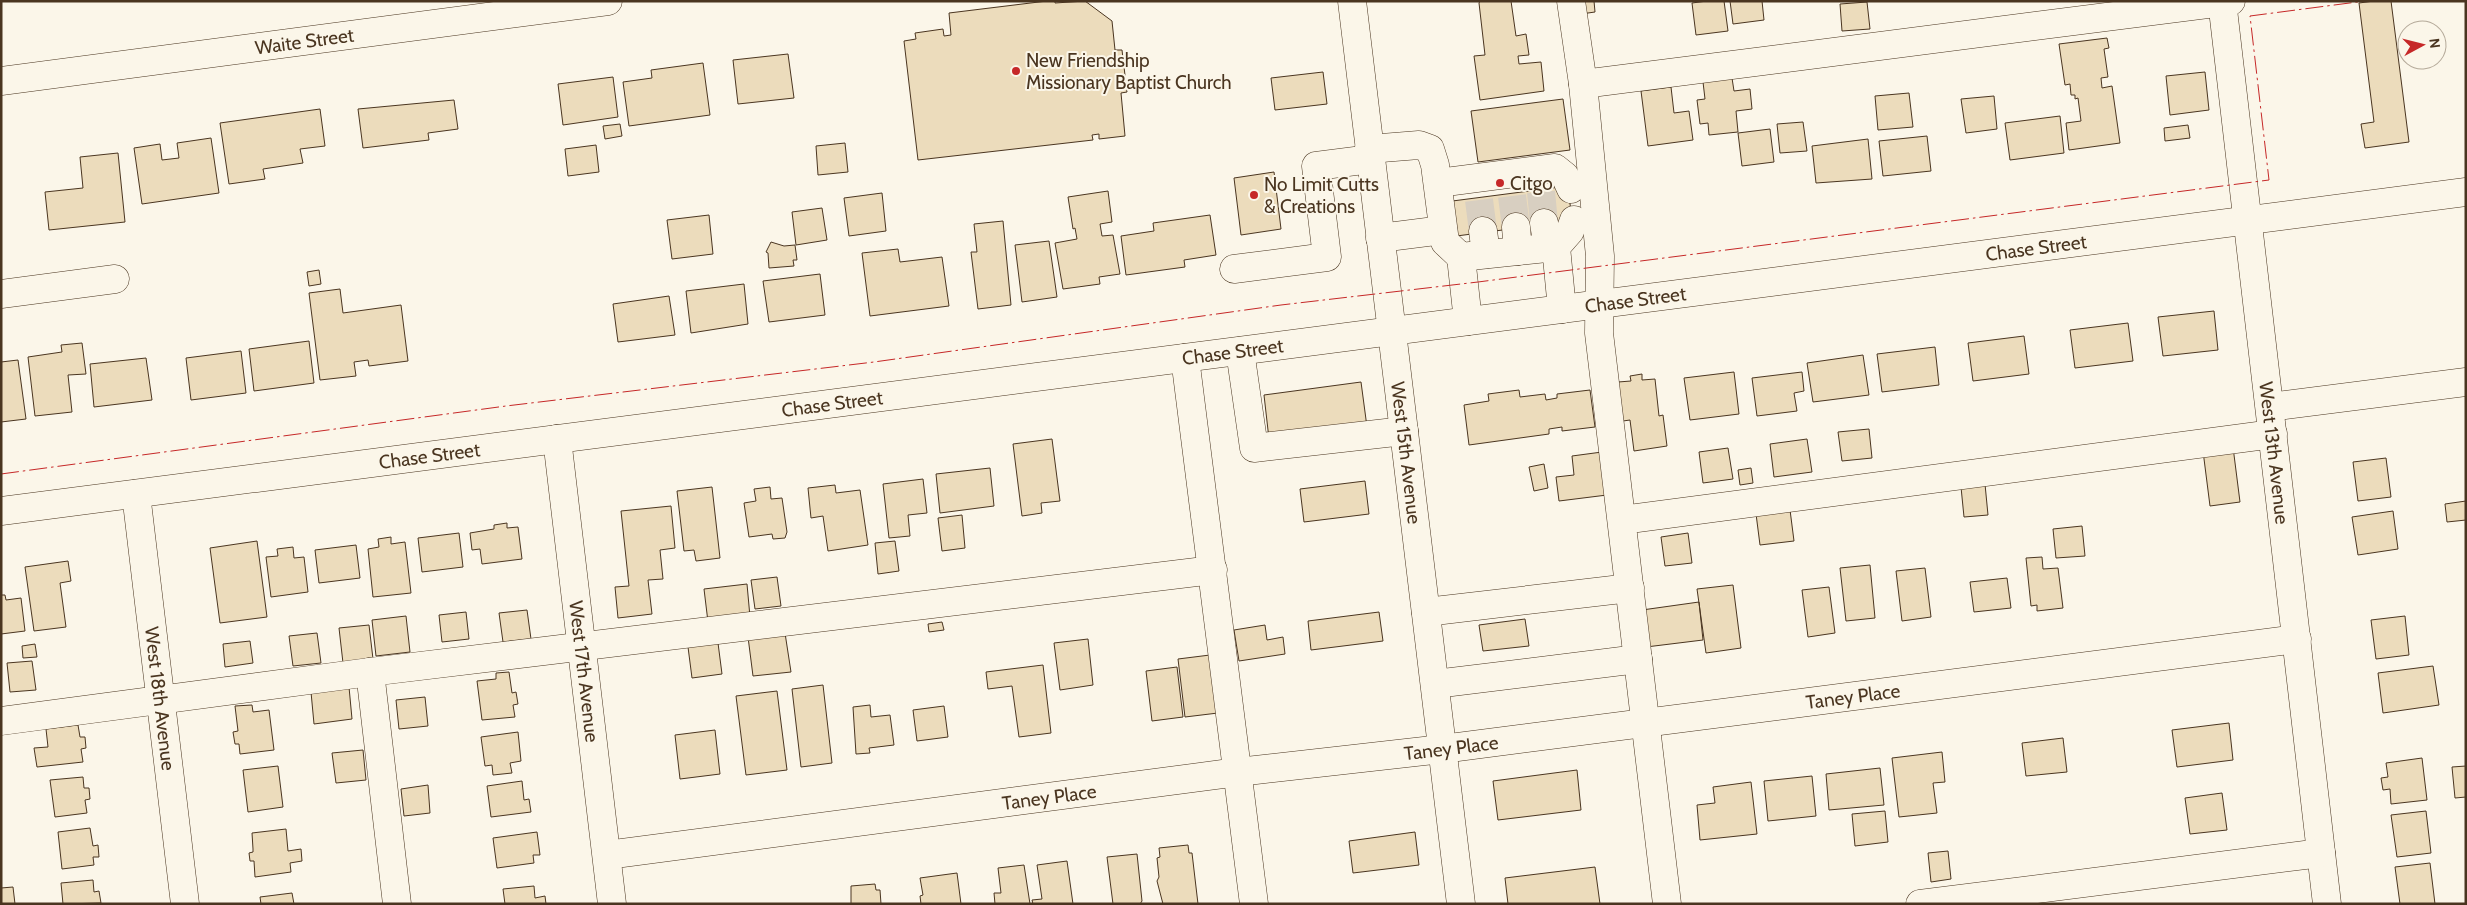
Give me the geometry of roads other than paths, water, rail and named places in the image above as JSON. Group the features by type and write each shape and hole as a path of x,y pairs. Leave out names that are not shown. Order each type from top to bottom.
{"street":[{"name":"Waite Street","path":"1,81 503,8 608,1"},
{"name":"West 15th Avenue","path":"1352,1 1461,904"},
{"path":"1571,1 1583,84 1600,256 1599,333 1667,904"},
{"path":"1583,84 2225,2"},
{"name":"West 13th Avenue","path":"2225,2 2327,904"},
{"path":"1234,269 1327,257 1316,166 1418,145 1430,149 1438,183 1445,242 1477,248 1517,239 1549,239 1570,231 1574,220"},
{"path":"1438,183 1478,189 1511,185 1540,181 1555,168 1566,176 1571,189"},
{"name":"Chase Street","path":"1,511 2466,192"},
{"path":"1380,238 1443,230"},
{"path":"1549,239 1562,309"},
{"path":"1468,321 1477,248"},
{"path":"1,294 114,279"},
{"path":"1240,351 1254,448 1404,431"},
{"path":"1185,358 1254,904"},
{"path":"2270,407 2466,382"},
{"path":"1622,520 2273,434"},
{"name":"West 17th Avenue","path":"557,439 612,904"},
{"name":"West 18th Avenue","path":"136,494 185,904"},
{"path":"1,721 370,672 1213,570"},
{"path":"1426,612 1630,588"},
{"name":"Taney Place","path":"607,855 1238,772 1442,749 2297,639"},
{"path":"1435,684 1638,659"},
{"path":"370,672 397,904"},
{"path":"1920,904 2321,853"}],"tunnel":[{"path":"1541,192 1544,223"},
{"path":"1512,196 1516,227"},
{"path":"1479,200 1483,231"}],"place":[{"name":"New Friendship Missionary Baptist Church","path":"1016,71"},
{"name":"Citgo","path":"1500,183"},
{"name":"No Limit Cutts & Creations","path":"1254,195"}]}
